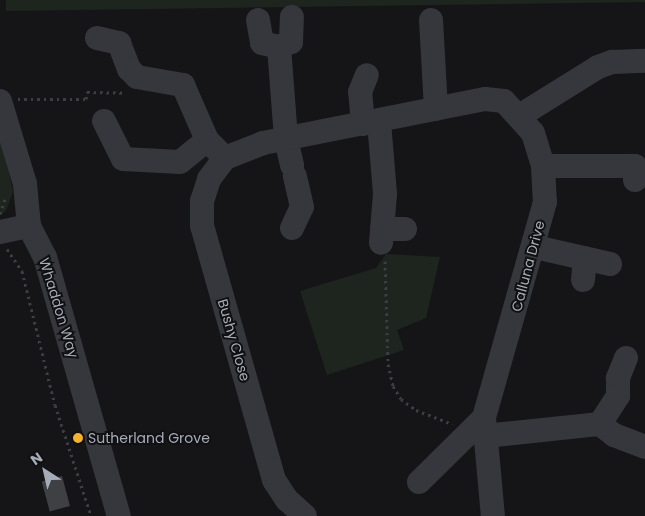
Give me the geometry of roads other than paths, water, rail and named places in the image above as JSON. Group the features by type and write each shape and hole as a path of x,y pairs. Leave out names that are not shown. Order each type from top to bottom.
{"street":[{"path":"258,20 262,43 279,47 291,42 292,17"},
{"path":"431,20 433,110"},
{"path":"97,38 120,43 129,69 137,77 194,96 207,140 226,158"},
{"path":"279,47 286,139 302,207 292,228"},
{"path":"521,115 574,74 598,68 612,62 645,61"},
{"path":"367,75 360,92 371,123 385,177 381,236 405,229"},
{"name":"Calluna Drive","path":"433,110 486,99 504,101 521,115 533,133 543,166 545,202 535,247 479,429 494,516"},
{"name":"Whaddon Way","path":"5,100 25,184 28,226 45,257 119,516"},
{"name":"Bushy Close","path":"305,516 286,500 274,480 202,226 202,201 209,179 226,158 235,151 433,110"},
{"path":"104,121 123,159 180,162 207,140"},
{"path":"543,166 635,166 635,180"},
{"path":"1,219 28,226"},
{"path":"535,247 584,269 610,264"},
{"path":"600,424 618,396 618,378 626,358"},
{"path":"419,482 479,429 600,424 614,435 645,447"}],"place":[{"name":"Sutherland Grove","path":"78,438"}]}
